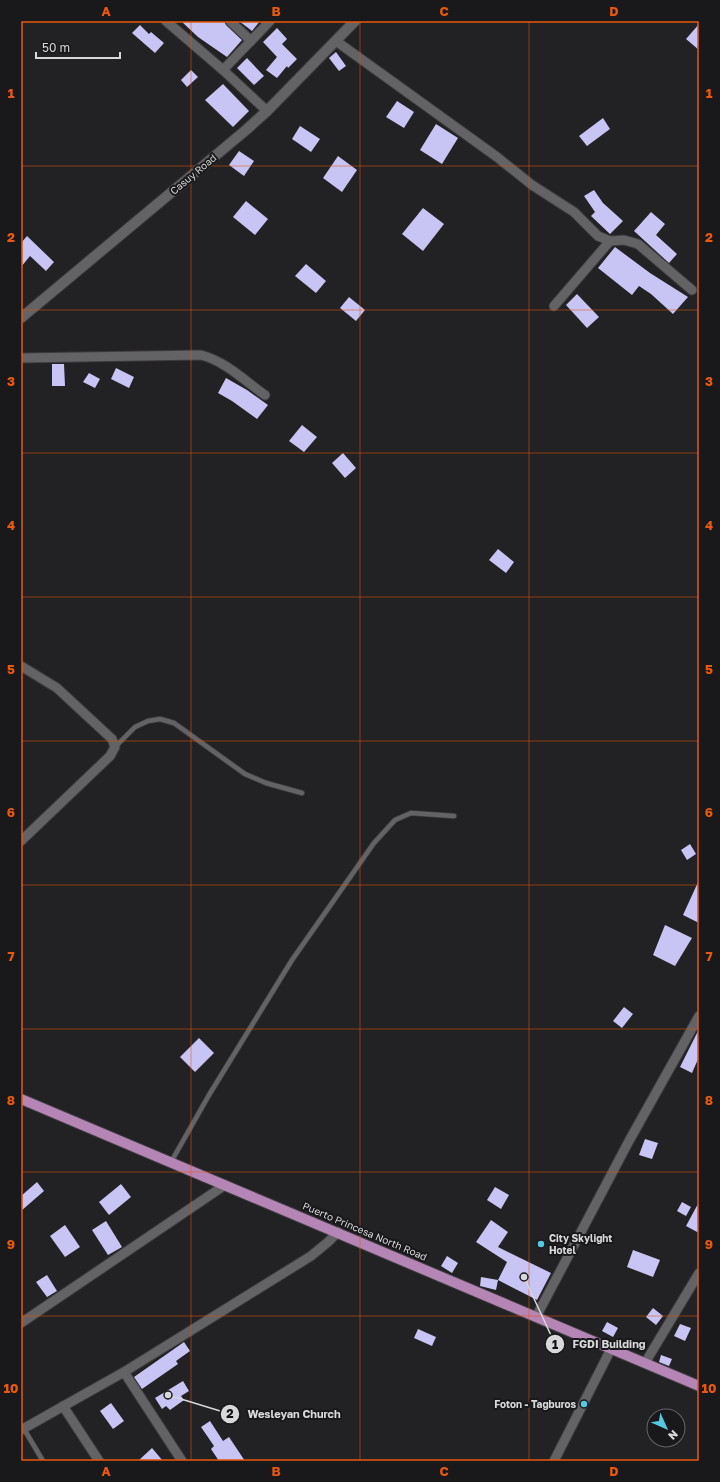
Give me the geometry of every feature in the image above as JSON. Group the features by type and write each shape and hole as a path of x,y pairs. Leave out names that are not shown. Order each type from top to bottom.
{"main road":[{"name":"Puerto Princesa North Road","path":"21,1099 699,1386"}],"street":[{"path":"166,21 224,70 267,111"},
{"path":"230,21 251,41"},
{"path":"224,70 270,21"},
{"name":"Casuy Road","path":"21,318 267,111 355,21"},
{"path":"336,41 497,157 532,185 574,212 598,236 610,242 624,240 638,244 692,290"},
{"path":"554,306 610,242"},
{"path":"21,358 201,355 212,357 221,362 265,395"},
{"path":"21,666 57,688 112,739 115,747 110,756 21,840"},
{"path":"536,1317 629,1141 699,1016"},
{"path":"21,1323 225,1185"},
{"path":"22,1429 124,1372 311,1256 338,1232"},
{"path":"644,1363 699,1273"},
{"path":"554,1461 612,1349"},
{"path":"124,1372 182,1461"},
{"path":"63,1406 99,1461"}],"lane":[{"path":"115,747 135,727 148,721 160,719 174,723 245,774 266,783 302,794"},
{"path":"171,1162 209,1095 292,960 374,843 395,820 410,813 454,816"},
{"path":"22,1429 43,1461"}],"building":[{"path":"181,21 224,21 226,25 242,40 227,57 198,37"},
{"path":"239,21 260,21 252,31"},
{"path":"699,24 699,50 686,39"},
{"path":"140,25 149,34 151,32 164,43 155,53 132,33"},
{"path":"277,28 287,39 282,44 297,59 288,68 287,66 277,78 266,70 277,57 263,42"},
{"path":"336,52 346,66 339,71 329,58"},
{"path":"247,58 264,76 254,85 237,68"},
{"path":"191,70 198,77 187,87 181,80"},
{"path":"223,84 249,111 233,127 205,100"},
{"path":"397,101 414,112 404,128 386,117"},
{"path":"603,118 610,129 587,146 579,136"},
{"path":"436,124 458,138 442,164 420,150"},
{"path":"300,126 320,139 311,152 292,139"},
{"path":"239,151 254,161 244,176 229,165"},
{"path":"338,156 357,170 342,192 323,178"},
{"path":"594,190 603,203 623,221 610,234 591,216 595,212 584,196"},
{"path":"246,201 268,219 255,235 233,217"},
{"path":"423,208 444,224 423,251 402,234"},
{"path":"651,212 665,224 656,235 677,254 669,263 634,231"},
{"path":"27,236 54,262 46,271 30,256 21,267 21,243"},
{"path":"615,247 650,273 688,297 673,314 651,294 639,286 632,295 598,268"},
{"path":"306,264 326,281 316,293 295,276"},
{"path":"577,294 599,317 587,328 566,305"},
{"path":"349,297 365,310 356,321 340,308"},
{"path":"52,364 64,364 65,386 52,386"},
{"path":"116,368 134,377 129,388 111,379"},
{"path":"89,373 100,379 95,388 83,382"},
{"path":"226,378 247,390 268,405 257,419 218,393"},
{"path":"302,425 317,437 304,452 289,441"},
{"path":"343,453 356,468 345,478 332,463"},
{"path":"498,549 514,562 506,573 489,560"},
{"path":"690,844 696,854 687,860 681,850"},
{"path":"699,880 699,923 683,915"},
{"path":"665,925 692,938 675,966 653,955"},
{"path":"624,1007 633,1014 622,1028 613,1021"},
{"path":"699,1029 699,1057 692,1073 680,1067"},
{"path":"199,1038 214,1053 195,1072 180,1057"},
{"path":"645,1139 658,1143 652,1159 639,1155"},
{"path":"37,1182 44,1191 21,1211 21,1196"},
{"path":"121,1184 131,1197 109,1215 99,1202"},
{"path":"495,1187 509,1195 501,1209 487,1200"},
{"path":"682,1202 691,1207 686,1216 677,1211"},
{"path":"699,1202 699,1233 686,1226"},
{"path":"491,1220 508,1232 498,1247 551,1273 537,1300 498,1280 507,1262 476,1242"},
{"path":"106,1221 122,1247 108,1255 92,1230"},
{"path":"65,1225 80,1247 65,1257 50,1236"},
{"path":"633,1250 660,1260 653,1277 627,1267"},
{"path":"447,1256 458,1263 452,1273 441,1266"},
{"path":"47,1275 57,1291 47,1297 36,1282"},
{"path":"481,1277 498,1280 496,1290 480,1286"},
{"path":"653,1308 663,1316 656,1325 646,1317"},
{"path":"607,1322 618,1328 613,1337 602,1331"},
{"path":"680,1324 691,1328 685,1341 674,1336"},
{"path":"418,1329 436,1337 432,1346 414,1338"},
{"path":"184,1342 190,1351 176,1361 178,1364 142,1389 134,1377"},
{"path":"661,1355 672,1359 669,1366 659,1362"},
{"path":"183,1381 189,1391 181,1396 184,1400 170,1410 166,1406 162,1409 155,1398"},
{"path":"111,1403 124,1421 113,1429 100,1411"},
{"path":"210,1421 223,1441 229,1437 245,1461 219,1461 211,1449 214,1446 201,1427"},
{"path":"152,1448 163,1461 138,1461"}],"place":[{"name":"City Skylight Hotel","path":"541,1244"},
{"name":"FGDI Building","path":"524,1277"},
{"name":"Wesleyan Church","path":"168,1395"},
{"name":"Foton - Tagburos","path":"584,1404"}]}
